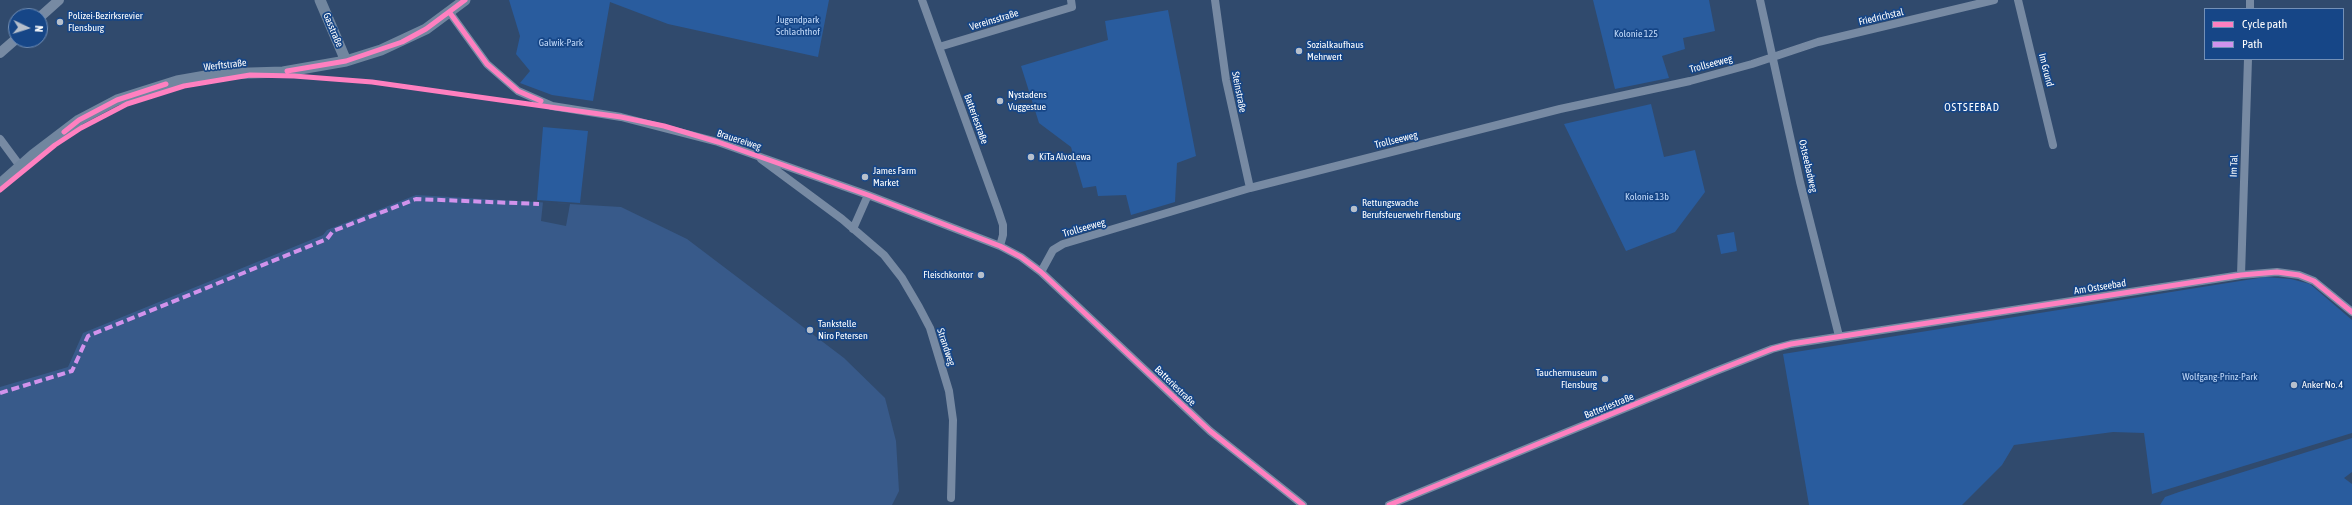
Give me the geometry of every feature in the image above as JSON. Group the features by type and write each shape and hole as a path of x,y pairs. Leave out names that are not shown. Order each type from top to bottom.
{"main road":[{"name":"Gasstraße","path":"320,0 346,61"},
{"name":"Werftstraße","path":"0,184 20,166 79,120 105,106 142,91 177,81 217,74 283,72 346,61 402,42 426,30 465,0"}],"street":[{"path":"48,10 59,0"},
{"name":"Batteriestraße","path":"922,0 1003,225 1003,235 1000,246"},
{"name":"Vereinsstraße","path":"938,47 1072,7 1071,0"},
{"name":"Steinstraße","path":"1215,0 1226,80 1250,188"},
{"name":"Ostseebadweg","path":"1760,0 1800,182 1839,336"},
{"name":"Friedrichstal","path":"1772,56 1818,42 1994,0"},
{"name":"Im Grund","path":"2018,0 2053,145"},
{"name":"Brauereiweg","path":"450,13 487,64 518,92 552,106 650,123 754,154 868,194 1000,246 1041,272"},
{"path":"0,53 8,46"},
{"name":"Trollseeweg","path":"1041,272 1053,250 1063,244 1250,188 1560,109 1696,79 1752,64 1772,56"},
{"name":"Im Tal","path":"2241,275 2248,60"},
{"path":"0,139 20,166"},
{"name":"Strandweg","path":"754,154 853,229 884,255 902,278 930,328 949,391 953,420 951,498"},
{"path":"853,229 868,194"},
{"name":"Batteriestraße","path":"1041,272 1210,431 1303,505"},
{"name":"Am Ostseebad","path":"1839,336 2241,275 2277,272 2299,275 2314,281 2326,289 2352,312"},
{"name":"Batteriestraße","path":"1389,505 1772,349 1839,336"}],"green space":[{"path":"509,0 829,0 818,57 668,24 610,2 593,101 552,95 520,83 530,71 516,54 520,36"},
{"name":"Kolonie 125","path":"1593,0 1709,0 1715,31 1683,38 1685,49 1662,56 1669,78 1615,89"},
{"path":"1168,10 1196,156 1177,163 1175,202 1131,215 1126,195 1098,196 1096,186 1083,188 1071,147 1039,123 1021,66 1108,40 1105,21"},
{"name":"Kolonie 13b","path":"1651,104 1664,157 1695,150 1705,192 1675,232 1626,251 1564,124"},
{"path":"543,127 588,131 580,203 537,200"},
{"path":"1734,232 1737,251 1721,254 1717,235"},
{"name":"Wolfgang-Prinz-Park","path":"2265,277 2291,279 2310,284 2352,320 2352,433 2152,494 2144,433 2113,432 2014,445 2002,465 1962,505 1809,505 1783,354"},
{"path":"2352,438 2352,472 2344,478 2352,484 2352,505 2160,505 2165,497 2179,492"}],"shaded area":[{"path":"416,195 621,207 687,239 844,358 885,398 896,441 899,491 892,505 0,505 0,387 68,367 83,333 323,235 327,230"}],"pier":[{"path":"543,202 570,204 566,226 541,221"}],"marked path":[{"path":"0,393 72,371 88,336 327,239 333,231 416,199 539,204"}],"cycle path":[{"path":"287,71 346,61 402,42 426,29 465,0"},
{"path":"450,13 487,64 518,91 541,101"},
{"path":"0,190 55,145 81,128 127,104 184,86 250,75 294,76 372,82 621,117 664,126 718,142 868,195 1000,246 1021,257 1041,272 1210,431 1303,505"},
{"path":"64,132 79,120 117,100 166,84"},
{"path":"1389,505 1716,371 1772,349 1791,344 2241,275 2277,272 2299,275 2314,281 2352,312"}],"place":[{"name":"Polizei-Bezirksrevier Flensburg","path":"60,22"},
{"name":"Sozialkaufhaus Mehrwert","path":"1299,51"},
{"name":"Nystadens Vuggestue","path":"1000,101"},
{"name":"KiTa AlvoLewa","path":"1031,157"},
{"name":"James Farm Market","path":"865,177"},
{"name":"Rettungswache Berufsfeuerwehr Flensburg","path":"1354,209"},
{"name":"Fleischkontor","path":"981,275"},
{"name":"Tankstelle Niro Petersen","path":"810,330"},
{"name":"Tauchermuseum Flensburg","path":"1605,379"},
{"name":"Anker No. 4","path":"2294,385"}],"district":[{"name":"OSTSEEBAD","path":"1972,108"}],"park label":[{"name":"Jugendpark Schlachthof","path":"798,26"},
{"name":"Galwik-Park","path":"561,43"}]}
